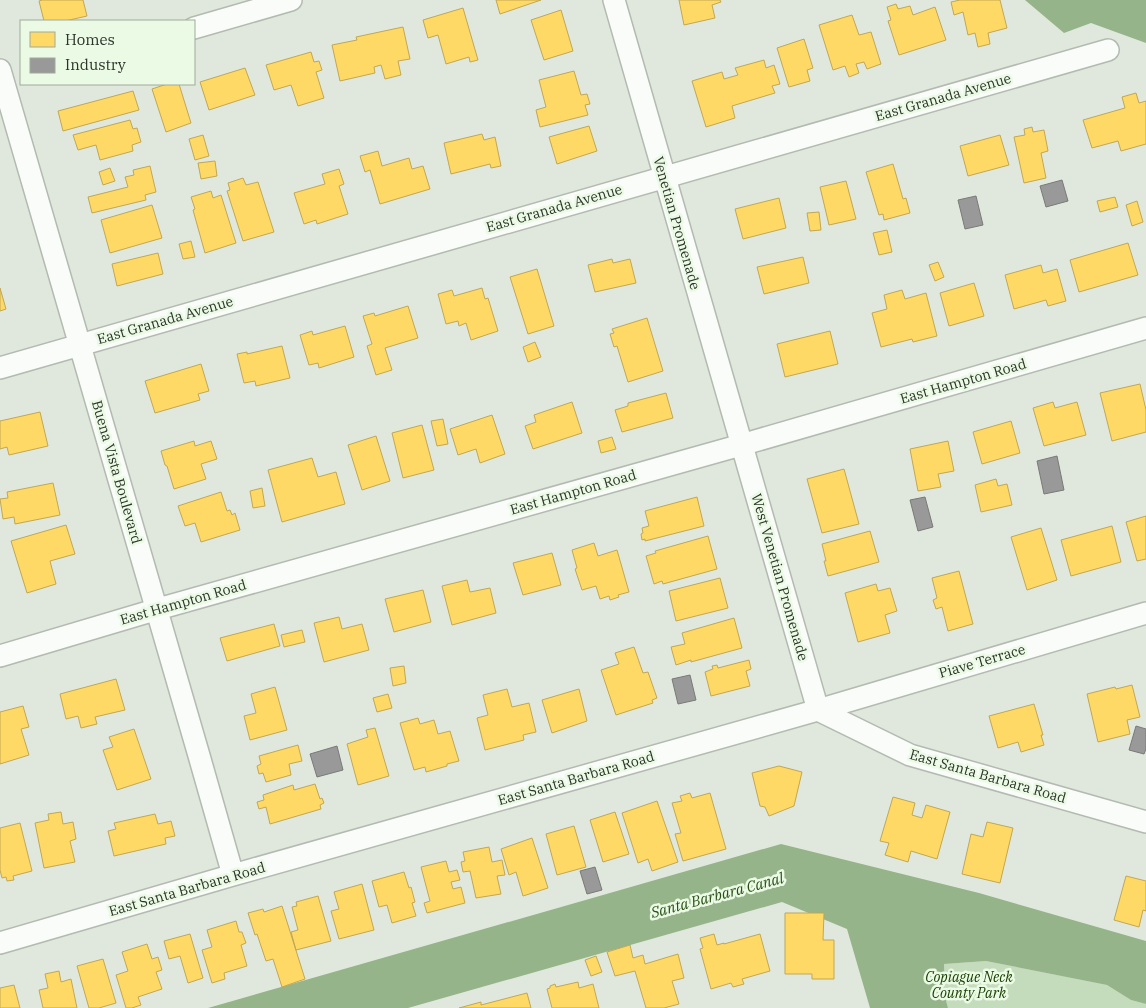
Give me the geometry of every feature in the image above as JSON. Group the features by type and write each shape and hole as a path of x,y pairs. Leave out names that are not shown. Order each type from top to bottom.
{"street":[{"path":"195,28 290,0"},
{"name":"Venetian Promenade","path":"614,0 742,445"},
{"name":"East Granada Avenue","path":"0,368 1108,50"},
{"name":"Buena Vista Boulevard","path":"6,78 79,344 158,609 233,875"},
{"name":"East Hampton Road","path":"0,656 158,609 742,445 1146,328"},
{"name":"West Venetian Promenade","path":"742,445 818,710"},
{"name":"Piave Terrace","path":"818,710 1146,613"},
{"name":"East Santa Barbara Road","path":"0,943 233,875 818,710 910,755 1146,822"}],"green space":[{"name":"Copiague Neck County Park","path":"986,961 1107,985 1131,1000 1146,1004 1146,1008 948,1008 945,997 944,964"}],"water":[{"path":"1025,0 1146,0 1146,43 1091,23 1064,33"},
{"name":"Santa Barbara Canal","path":"781,844 979,893 1146,941 1146,1004 1131,1000 1107,985 986,961 944,964 945,997 948,1008 870,1008 847,929 782,902 408,1008 208,1008"}],"building: Homes":[{"path":"83,0 87,16 69,20 44,20 39,1"},
{"path":"496,0 541,0 500,14"},
{"path":"679,0 720,0 721,2 712,5 715,18 684,25"},
{"path":"960,0 1000,0 1007,28 988,33 990,44 978,47 975,33 968,35 963,12 954,15 951,2"},
{"path":"896,4 898,9 910,6 913,15 935,7 946,40 899,55 888,21 891,20 887,7"},
{"path":"463,8 478,60 470,62 469,57 446,64 438,35 428,38 423,20"},
{"path":"561,10 573,51 544,60 531,20"},
{"path":"852,15 859,35 871,32 881,64 867,69 864,62 856,64 859,73 849,77 845,66 833,70 819,25"},
{"path":"403,27 410,59 398,61 401,75 385,79 381,65 374,67 375,73 340,81 332,45 357,40 356,37"},
{"path":"804,39 813,68 807,70 810,81 789,87 777,48"},
{"path":"311,52 314,62 319,61 322,70 316,72 324,98 298,106 291,85 274,90 266,65"},
{"path":"764,60 766,68 774,65 780,84 772,86 775,93 732,106 735,118 706,127 692,81 722,72 724,79 738,75 735,68"},
{"path":"245,68 255,95 209,110 200,82"},
{"path":"574,71 581,95 587,94 590,104 585,105 588,115 540,127 536,110 546,107 539,80"},
{"path":"164,85 179,85 191,123 166,132 152,89"},
{"path":"133,91 139,110 63,131 58,111"},
{"path":"1136,93 1139,103 1146,101 1146,144 1121,151 1118,141 1092,148 1083,120 1125,108 1122,97"},
{"path":"130,120 133,129 137,128 141,142 132,145 133,151 100,160 96,145 78,150 73,135"},
{"path":"589,126 597,151 557,164 549,137"},
{"path":"1032,127 1033,132 1044,130 1048,151 1041,153 1046,178 1024,183 1014,137 1025,135 1024,129"},
{"path":"482,134 484,140 495,137 501,166 491,168 490,164 451,174 444,143"},
{"path":"203,135 209,156 195,160 189,139"},
{"path":"1000,135 1009,165 968,176 960,146"},
{"path":"378,151 382,166 409,158 412,169 423,166 430,189 380,204 370,170 365,172 360,156"},
{"path":"215,161 217,176 201,179 198,163"},
{"path":"893,164 903,199 906,198 910,213 884,220 883,214 879,215 866,172"},
{"path":"150,166 156,192 145,195 146,200 92,213 88,197 128,187 125,177 134,175 133,170"},
{"path":"110,168 115,181 103,185 99,172"},
{"path":"339,169 344,184 339,186 348,214 317,224 316,220 304,224 294,193 325,184 322,174"},
{"path":"243,178 246,185 258,182 274,232 243,241 227,191 230,190 228,183"},
{"path":"846,181 856,219 829,225 820,187"},
{"path":"211,191 213,198 221,195 236,243 205,253 191,197"},
{"path":"1115,197 1118,207 1100,212 1097,201"},
{"path":"779,198 786,228 743,239 735,209"},
{"path":"1137,201 1143,222 1132,226 1126,205"},
{"path":"152,205 162,238 110,253 101,220"},
{"path":"819,212 821,230 810,231 807,213"},
{"path":"887,230 892,252 879,255 873,233"},
{"path":"191,241 195,257 183,259 179,244"},
{"path":"1128,243 1138,275 1079,292 1070,260"},
{"path":"158,253 163,274 117,286 112,264"},
{"path":"803,257 809,283 764,294 757,267"},
{"path":"612,259 613,263 630,259 636,283 595,292 588,265"},
{"path":"938,262 944,277 935,281 929,265"},
{"path":"1041,265 1043,273 1057,269 1066,301 1048,306 1046,300 1014,309 1005,275"},
{"path":"537,269 554,326 528,334 510,277"},
{"path":"974,283 984,316 949,326 940,293"},
{"path":"0,288 6,309 0,311"},
{"path":"482,288 485,299 488,298 498,331 471,340 466,323 459,326 458,321 446,324 438,294 452,290 454,296"},
{"path":"902,290 905,299 926,293 937,336 913,342 912,339 881,347 872,313 887,309 884,295"},
{"path":"408,306 418,338 385,348 392,370 376,375 367,346 372,344 363,316 374,313 375,316"},
{"path":"647,318 663,371 628,382 617,346 614,347 610,334 614,333 612,329"},
{"path":"345,326 354,357 319,368 318,363 309,365 300,335 312,331 313,335"},
{"path":"830,331 838,364 785,377 777,344"},
{"path":"535,342 541,357 528,362 523,347"},
{"path":"282,346 290,378 256,386 255,381 244,383 237,354 247,352 247,354"},
{"path":"201,364 209,391 198,394 200,400 155,413 145,381"},
{"path":"1140,384 1146,410 1146,432 1112,441 1100,393"},
{"path":"666,393 673,418 622,432 615,410 628,406 628,403"},
{"path":"572,402 582,433 533,449 525,426 536,422 534,415"},
{"path":"1053,402 1055,408 1077,402 1086,435 1044,446 1033,408"},
{"path":"40,412 48,446 9,455 7,447 0,449 0,421"},
{"path":"492,415 505,454 480,463 476,449 458,455 450,429"},
{"path":"443,419 448,444 437,446 431,421"},
{"path":"1011,421 1020,453 982,464 973,432"},
{"path":"422,425 434,470 403,478 392,433"},
{"path":"376,436 390,481 362,490 348,445"},
{"path":"612,437 616,449 601,453 598,441"},
{"path":"194,441 195,446 211,441 217,459 201,464 206,479 174,489 161,451"},
{"path":"948,441 954,471 938,474 941,487 918,491 910,449"},
{"path":"312,458 318,477 336,472 345,504 282,522 268,470"},
{"path":"844,469 859,524 822,533 807,479"},
{"path":"996,479 998,486 1007,484 1012,505 981,512 975,485"},
{"path":"53,483 60,515 15,524 14,517 3,519 0,499 8,498 7,492"},
{"path":"262,488 265,506 253,508 250,491"},
{"path":"221,492 227,511 230,510 232,515 235,513 240,530 201,542 195,523 185,526 178,506"},
{"path":"697,497 704,526 645,541 645,539 642,540 642,528 649,526 645,511"},
{"path":"1146,516 1146,559 1137,561 1126,522"},
{"path":"66,525 75,554 50,561 56,584 27,593 11,541"},
{"path":"1112,526 1121,562 1071,576 1061,540"},
{"path":"1041,528 1057,580 1027,590 1011,537"},
{"path":"870,531 879,562 828,576 822,544"},
{"path":"708,536 717,569 663,584 662,581 654,584 646,556 656,553 655,551"},
{"path":"594,543 598,556 617,550 629,592 618,595 619,597 610,600 609,596 600,599 596,586 582,590 575,569 577,568 572,550"},
{"path":"552,553 561,585 523,595 513,563"},
{"path":"959,571 973,624 948,631 942,607 936,609 933,600 937,598 932,578"},
{"path":"720,578 728,608 676,621 669,591"},
{"path":"467,580 470,592 490,588 496,613 452,625 442,586"},
{"path":"876,584 878,591 890,588 897,611 885,615 890,633 858,642 845,593"},
{"path":"423,590 431,622 394,632 385,599"},
{"path":"339,617 342,629 362,624 369,650 324,662 314,623"},
{"path":"734,618 742,648 676,665 671,647 685,644 682,633"},
{"path":"274,624 280,646 227,661 220,638"},
{"path":"302,630 305,642 284,647 281,635"},
{"path":"634,647 643,673 648,672 657,698 652,700 653,703 616,715 601,670 619,664 615,653"},
{"path":"749,660 751,669 746,671 750,686 711,696 705,672 713,669 712,666 717,665 718,668"},
{"path":"404,666 406,683 393,686 390,668"},
{"path":"116,679 125,710 95,717 97,724 81,728 78,716 66,719 60,694"},
{"path":"1132,685 1140,717 1127,720 1130,734 1098,742 1087,694"},
{"path":"275,687 287,730 250,740 244,716 256,713 251,694"},
{"path":"507,689 512,707 529,703 536,732 523,735 524,740 485,750 477,718 488,715 483,695"},
{"path":"579,689 587,721 552,733 542,700"},
{"path":"388,694 392,708 377,712 373,698"},
{"path":"1034,704 1044,745 1021,752 1018,742 998,748 989,716"},
{"path":"23,706 29,727 21,729 29,755 0,764 0,712"},
{"path":"418,718 420,724 434,720 438,734 450,731 459,761 426,772 425,767 414,770 400,723"},
{"path":"375,728 389,776 358,785 347,744 368,737 366,730"},
{"path":"134,729 151,779 117,790 103,750 113,747 109,737"},
{"path":"298,745 302,761 289,764 291,775 266,782 263,773 259,774 257,766 261,764 259,756"},
{"path":"779,766 802,772 794,806 769,816 765,807 760,806 752,773"},
{"path":"315,784 320,799 322,798 324,803 320,805 321,809 270,824 266,807 259,809 257,802 264,800 263,795 293,785 294,790"},
{"path":"690,793 692,798 710,793 726,849 683,861 675,834 681,833 672,803 682,801 680,796"},
{"path":"893,797 915,803 912,815 922,818 926,805 950,812 937,859 911,851 908,862 885,855 889,843 880,841"},
{"path":"657,801 678,862 652,871 648,859 638,863 622,813"},
{"path":"61,812 63,824 73,822 76,839 70,841 75,862 44,868 35,823 49,820 48,814"},
{"path":"615,812 629,854 603,862 590,820"},
{"path":"155,814 158,824 171,821 175,836 165,838 166,844 114,856 108,831 116,829 114,823"},
{"path":"987,822 1013,828 1000,883 962,874 971,834 983,837"},
{"path":"20,823 32,871 13,876 14,880 7,881 6,877 2,878 0,870 0,828"},
{"path":"574,826 586,867 557,875 546,834"},
{"path":"532,838 548,888 523,896 516,872 509,875 501,849"},
{"path":"489,847 492,862 502,860 505,875 497,876 501,894 476,898 470,871 463,872 461,862 465,861 463,852"},
{"path":"446,861 449,872 457,870 460,880 451,882 453,889 461,887 465,903 427,913 424,903 430,901 421,867"},
{"path":"404,872 409,888 411,887 415,902 412,903 416,916 392,923 387,905 379,907 372,881"},
{"path":"1126,876 1146,881 1146,911 1143,910 1139,927 1114,920"},
{"path":"362,884 374,930 339,939 331,911 339,909 334,892"},
{"path":"318,896 331,941 296,950 291,932 298,930 292,907 297,906 296,902"},
{"path":"282,906 305,979 282,987 273,959 266,961 248,913 263,909 264,912"},
{"path":"785,913 824,913 823,940 834,940 834,979 812,979 812,974 785,974"},
{"path":"236,921 239,932 242,932 246,943 241,945 247,966 224,973 225,979 212,983 202,950 212,947 207,930"},
{"path":"190,934 203,978 188,983 180,956 169,959 164,941"},
{"path":"714,934 717,945 760,934 770,971 742,979 744,984 733,987 731,983 711,989 700,949 703,948 700,938"},
{"path":"147,944 152,959 158,957 162,970 156,972 162,989 138,997 141,1005 126,1008 116,975 128,971 122,952"},
{"path":"630,945 633,958 643,955 645,964 678,954 684,978 672,981 679,1004 664,1008 646,1008 635,971 615,976 607,952"},
{"path":"596,956 602,972 591,976 585,960"},
{"path":"103,959 116,1003 99,1008 89,1008 77,966"},
{"path":"59,971 61,982 71,979 77,1008 43,1008 39,990 48,988 45,974"},
{"path":"578,982 579,988 593,984 599,1008 552,1008 547,989 550,986 555,984 556,987"},
{"path":"14,985 20,1008 0,1008 0,988"},
{"path":"527,993 531,1008 459,1008 481,1002 481,1005"}],"building: Industry":[{"path":"1062,180 1068,201 1046,207 1040,186"},
{"path":"976,196 983,225 965,229 958,200"},
{"path":"1057,456 1064,490 1044,494 1037,461"},
{"path":"925,497 933,527 918,531 910,500"},
{"path":"690,675 696,700 678,704 672,679"},
{"path":"1136,726 1146,729 1146,749 1144,754 1129,750"},
{"path":"337,746 343,770 317,777 310,754"},
{"path":"595,867 602,890 587,894 580,871"}]}
